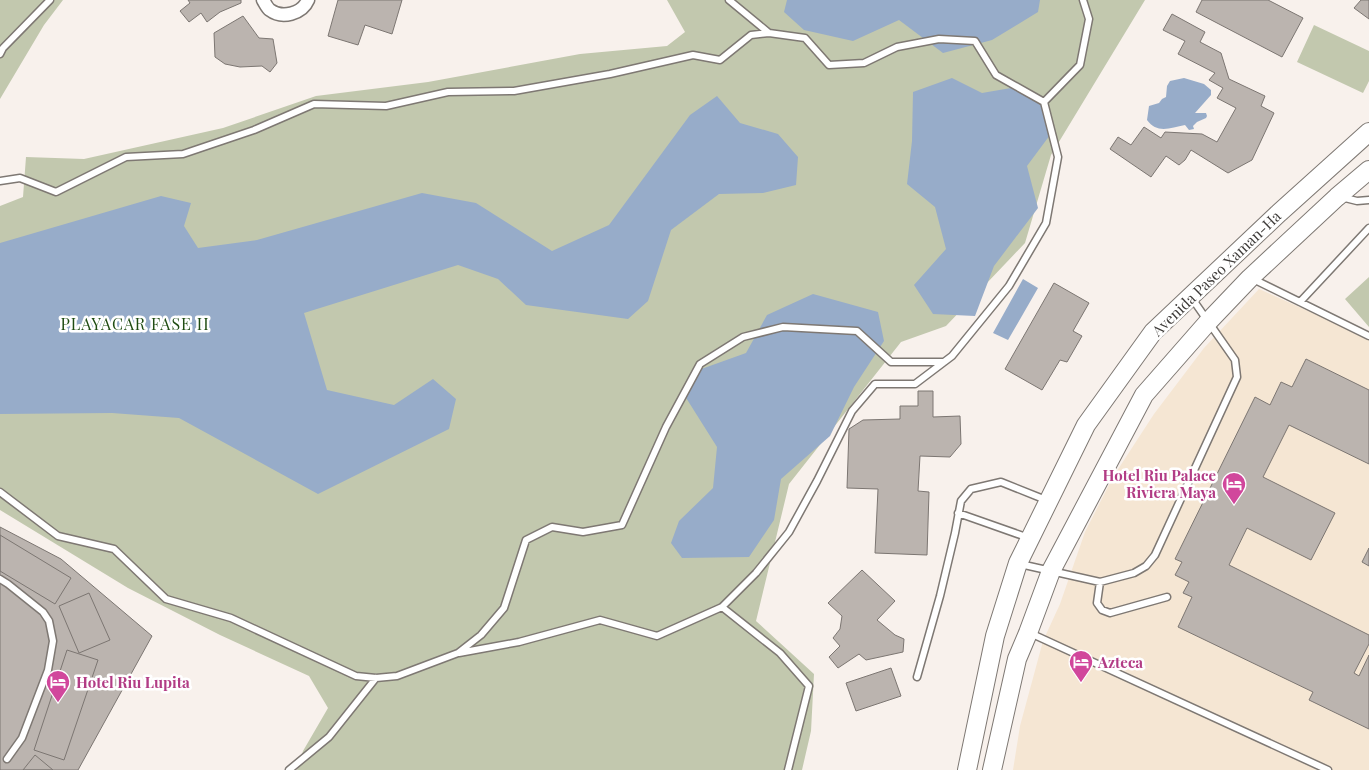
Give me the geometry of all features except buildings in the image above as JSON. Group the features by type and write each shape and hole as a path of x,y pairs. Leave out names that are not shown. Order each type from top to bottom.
{"main road":[{"name":"Avenida Paseo Xaman-Ha","path":"967,770 995,636 1018,563 1086,425 1153,332 1279,213 1369,132"},
{"name":"Avenida Paseo Xaman-Ha","path":"992,770 1017,659 1051,571 1144,395 1208,322 1250,278 1337,197 1369,170"}],"street":[{"path":"263,0 270,10 283,15 296,13 308,0"}],"lane":[{"path":"0,54 3,48 50,0"},
{"path":"729,0 769,33"},
{"path":"1044,102 1080,65 1089,19 1083,0"},
{"path":"0,181 20,178 56,192 126,157 183,154 254,130 314,104 386,106 448,92 514,91 610,74 693,55 720,60 751,35 769,33 805,38 829,65 864,62 897,46 939,39 975,41 996,75 1044,102 1058,157 1046,223 1009,286 952,356 916,384 876,384 852,411 789,532 756,573 722,607 657,636 600,620 519,642 458,654 397,676 376,678 356,676 231,618 166,599 114,549 58,536 0,492"},
{"path":"1337,197 1357,201 1369,200"},
{"path":"1300,302 1369,228"},
{"path":"1250,278 1369,336"},
{"path":"1018,563 1100,582 1134,573 1146,566 1155,555 1237,377 1235,360 1191,296"},
{"path":"458,654 481,635 504,608 526,540 552,527 584,532 622,525 666,427 700,364 743,337 782,326 856,331 891,362 944,362"},
{"path":"916,677 940,596 961,501 971,489 1001,482 1048,501"},
{"path":"958,513 1030,538"},
{"path":"0,579 43,612 49,621 53,641 48,670 22,738 7,759"},
{"path":"1100,582 1097,603 1102,610 1110,613 1167,597"},
{"path":"722,607 780,653 809,686 788,770"},
{"path":"1028,632 1328,770"},
{"path":"289,770 329,737 376,678"}],"shaded area":[{"name":"Hotel Riu Palace Riviera Maya","path":"1259,289 1369,338 1369,770 1013,770 1020,726 1043,641 1060,604 1085,532 1113,477 1154,414 1204,348"}],"green space":[{"path":"0,0 63,0 44,25 0,99"},
{"path":"667,0 1145,0 1051,155 1025,243 946,326 901,342 789,484 756,621 814,674 811,731 802,770 297,770 303,751 328,708 309,676 220,635 128,588 0,510 0,206 23,197 26,157 84,159 223,128 316,96 428,82 580,54 667,46 685,32"},
{"path":"1314,25 1369,51 1369,81 1363,93 1297,62"},
{"path":"1369,277 1369,327 1345,299"}],"water":[{"path":"787,0 1040,0 1038,12 992,40 943,53 899,20 853,41 804,30 784,12"},
{"path":"952,78 982,93 1011,88 1044,105 1050,135 1027,166 1038,208 994,266 975,316 933,314 914,285 946,249 935,207 907,184 912,141 913,92"},
{"path":"1184,78 1204,84 1211,90 1211,95 1195,113 1206,113 1206,118 1197,122 1193,126 1194,129 1189,130 1185,125 1164,129 1155,127 1147,120 1149,106 1159,103 1166,97 1167,86 1170,81"},
{"path":"717,96 740,123 778,134 798,157 796,185 763,193 719,194 671,230 648,301 628,319 526,305 498,279 458,265 304,313 327,390 394,405 433,379 456,399 449,429 318,494 179,418 112,413 0,414 0,243 161,196 191,203 184,226 198,248 257,240 422,193 476,203 552,251 609,225 690,115"},
{"path":"1023,279 1038,288 1008,340 993,333"},
{"path":"813,294 878,312 884,341 854,387 830,436 781,479 774,520 749,557 682,558 671,543 679,521 713,488 717,447 683,393 693,372 746,353 767,315"}],"place":[{"name":"Hotel Riu Palace Riviera Maya","path":"1234,505"},
{"name":"Azteca","path":"1081,683"},
{"name":"Hotel Riu Lupita","path":"58,703"}],"district":[{"name":"PLAYACAR FASE II","path":"135,323"}]}
